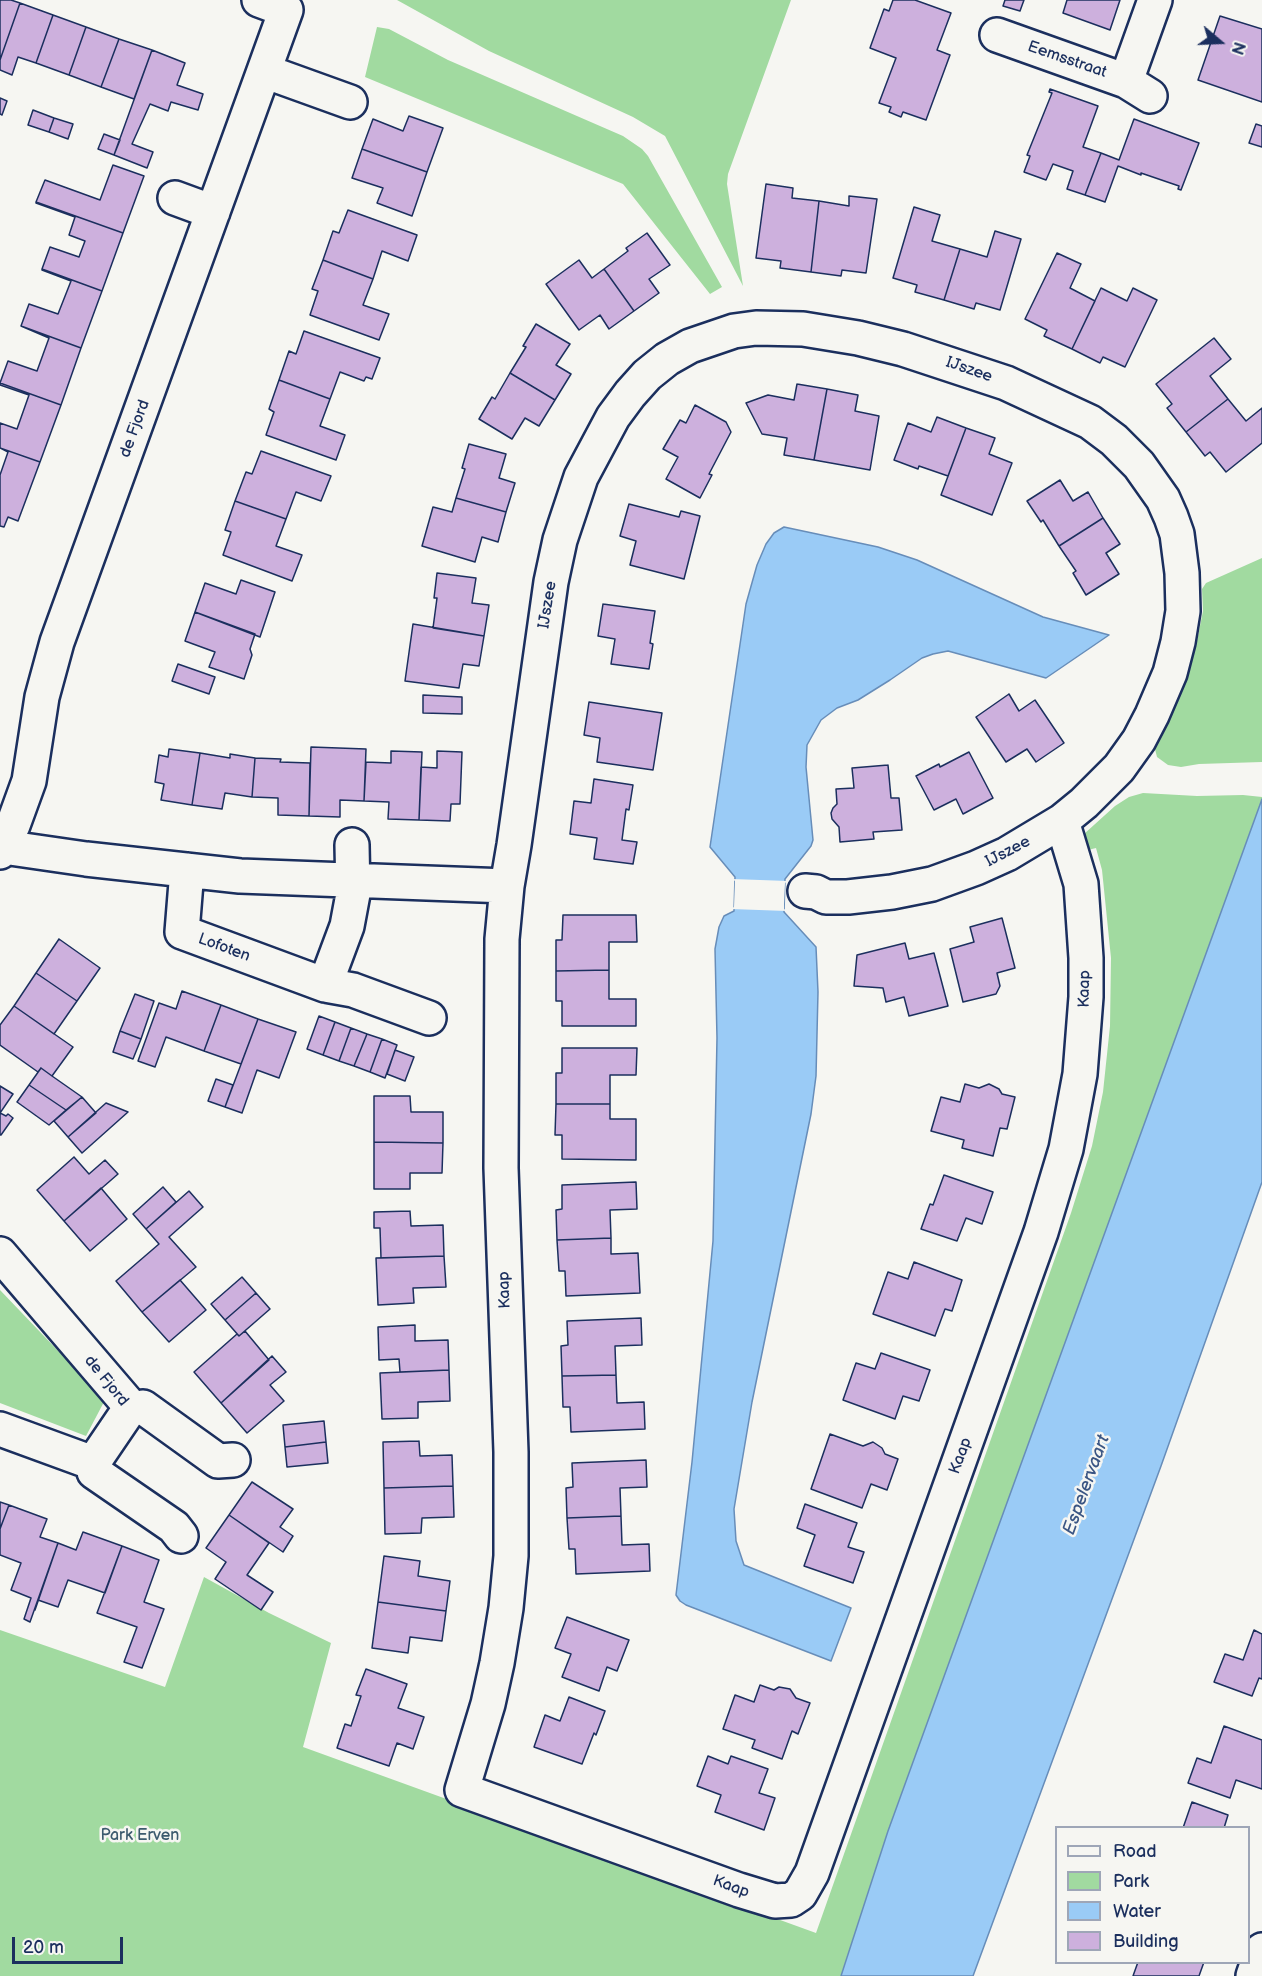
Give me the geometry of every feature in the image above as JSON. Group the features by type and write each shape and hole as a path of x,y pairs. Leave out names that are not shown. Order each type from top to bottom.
{"street":[{"name":"Eemsstraat","path":"996,32 1138,88 1155,0"},
{"name":"de Fjord","path":"2,850 9,811 29,781 42,697 57,642 264,71 285,3"},
{"path":"264,71 350,102"},
{"path":"175,198 213,212"},
{"name":"IJszee","path":"507,886 551,582 560,540 581,477 613,417 647,375 667,359 690,346 734,331 756,328 803,329 858,338 903,349 1006,383 1090,422 1114,440 1152,482 1172,517 1180,551 1183,579 1183,611 1178,642 1170,673 1152,715 1119,768 1084,803 1062,821 1007,854 932,884 848,897 826,897 816,892 805,891"},
{"name":"Kaap","path":"507,886 502,939 501,1168 511,1452 511,1556 506,1608 488,1704 452,1781 462,1790 762,1898 775,1901 791,1900 800,1894 812,1873 1041,1232 1066,1149 1082,1054 1086,958 1081,884 1062,821"},
{"path":"325,985 347,926 354,880 352,845"},
{"path":"2,850 240,876 507,886"},
{"name":"Lofoten","path":"187,870 173,941 325,985 353,990 429,1018"},
{"name":"de Fjord","path":"0,1254 143,1403 92,1475"},
{"path":"143,1403 221,1450"},
{"path":"0,1429 92,1475 175,1536"},
{"path":"1253,1976 1262,1950"}],"green space":[{"path":"397,0 791,0 728,174 727,184 743,286 665,136 633,117 489,51"},
{"path":"377,27 389,29 448,60 623,136 642,149 722,287 710,294 623,184 365,77"},
{"path":"1262,558 1262,762 1199,764 1181,767 1168,765 1157,757 1154,745 1184,682 1196,646 1203,611 1202,589 1206,583"},
{"name":"Park Erven","path":"1143,793 1197,796 1243,795 1262,797 1262,799 888,1831 841,1976 0,1976 0,1630 165,1687 204,1577 269,1613 331,1643 303,1747 816,1933 1071,1213 1092,1146 1103,1092 1110,1026 1111,958 1102,870 1096,848 1088,850 1084,834 1115,806 1129,797"},
{"path":"0,1290 105,1400 86,1436 0,1403"}],"water":[{"path":"784,527 878,547 917,560 1043,617 1109,635 1046,678 948,651 922,658 858,700 837,708 821,720 807,745 806,767 813,840 811,846 785,879 784,912 816,947 818,992 816,1076 811,1114 752,1402 734,1509 736,1541 744,1565 851,1608 831,1661 686,1605 676,1595 692,1462 713,1241 717,1038 715,949 719,927 724,916 734,911 735,877 710,847 746,604 757,565 766,544 774,533"},
{"name":"Espelervaart","path":"1262,799 1262,1182 1161,1466 973,1976 841,1976 888,1831"}],"pier":[{"path":"732,879 788,881 785,883 784,904 784,909 787,911 731,909 734,907 735,881"}],"building":[{"path":"0,0 20,3 0,60"},
{"path":"893,0 915,0 951,13 937,50 950,55 926,120 903,112 901,117 889,112 891,107 879,103 896,58 870,48 884,9 889,11"},
{"path":"1005,0 1024,0 1020,11 1003,6"},
{"path":"1067,0 1120,0 1110,30 1063,13"},
{"path":"20,3 53,15 36,63 18,57 12,75 0,70 0,60"},
{"path":"53,15 86,27 69,75 36,63"},
{"path":"1220,16 1262,29 1262,102 1198,80"},
{"path":"86,27 119,39 101,87 69,75"},
{"path":"119,39 152,50 134,99 101,87"},
{"path":"152,50 185,63 177,85 203,94 198,110 171,102 168,111 150,104 132,144 153,152 147,168 114,155"},
{"path":"1050,89 1098,106 1083,147 1101,153 1085,195 1067,189 1073,171 1053,164 1046,180 1024,172 1030,156 1027,155 1052,93 1049,92"},
{"path":"0,98 7,101 2,115 0,114"},
{"path":"33,110 54,118 49,132 28,125"},
{"path":"409,116 443,128 427,172 362,149 373,119 403,131"},
{"path":"54,118 73,124 68,139 49,132"},
{"path":"1134,119 1199,143 1181,190 1178,189 1179,186 1118,166 1105,202 1085,195 1101,153 1119,160"},
{"path":"1256,124 1262,126 1262,147 1249,143"},
{"path":"104,134 120,140 114,155 98,149"},
{"path":"362,149 427,172 412,216 377,203 383,188 352,178"},
{"path":"113,165 144,176 123,233 36,202 45,180 100,200"},
{"path":"766,184 793,188 792,198 819,201 811,272 780,268 781,261 756,258"},
{"path":"849,196 877,199 866,273 842,270 841,276 811,272 819,201 849,206"},
{"path":"36,202 123,233 102,291 42,269 50,247 79,257 85,241 69,235 75,217"},
{"path":"914,207 940,215 932,241 960,249 944,300 915,292 917,285 893,278"},
{"path":"348,210 417,235 408,261 382,251 373,279 323,260 333,231 339,233"},
{"path":"995,231 1021,239 1000,310 976,303 974,309 944,300 960,249 987,257"},
{"path":"647,233 670,265 649,279 659,293 634,311 604,269 628,251 626,248"},
{"path":"1057,253 1081,264 1070,288 1095,301 1072,349 1044,336 1047,330 1025,319"},
{"path":"323,260 373,279 363,305 389,314 379,340 310,315 318,291 312,289"},
{"path":"579,260 592,278 604,269 634,311 609,329 600,315 579,330 546,284"},
{"path":"42,269 102,291 81,348 21,326 29,304 58,314 71,281"},
{"path":"1101,288 1127,301 1133,288 1157,300 1125,367 1103,357 1100,363 1072,349"},
{"path":"536,324 570,344 556,365 571,374 555,400 510,373 526,347 523,346"},
{"path":"21,326 81,348 61,405 0,383 8,361 37,371 49,338"},
{"path":"304,331 380,358 372,379 366,377 364,381 340,372 330,399 279,380 289,351 296,354"},
{"path":"1214,338 1231,359 1210,376 1228,399 1186,432 1167,408 1172,404 1156,384"},
{"path":"510,373 555,400 539,426 525,418 512,439 479,419 492,397 495,399"},
{"path":"279,380 330,399 320,426 345,435 336,460 266,435 274,412 269,409"},
{"path":"0,383 61,405 40,462 0,448 0,423 17,429 29,395 0,385"},
{"path":"797,384 827,389 814,460 784,455 787,438 762,434 746,403 768,395 794,400"},
{"path":"827,389 858,395 855,411 879,416 870,470 814,460"},
{"path":"1228,399 1246,421 1262,408 1262,443 1226,472 1210,452 1205,456 1186,432"},
{"path":"695,405 726,422 731,432 709,474 712,475 700,498 666,479 678,457 663,449 680,420 686,423"},
{"path":"937,417 966,428 948,476 919,466 918,469 894,460 908,423 931,432"},
{"path":"966,428 995,438 989,454 1012,463 992,515 941,495"},
{"path":"469,444 506,454 499,478 515,483 506,512 456,498 465,469 462,468"},
{"path":"0,448 40,462 18,521 8,517 4,527 0,526 0,475 8,452"},
{"path":"261,451 331,476 321,501 296,492 286,519 235,501 246,472 252,474"},
{"path":"1060,480 1073,501 1088,492 1103,518 1059,546 1043,520 1041,522 1027,501"},
{"path":"456,498 506,512 498,542 482,537 475,562 422,546 433,507 452,512"},
{"path":"235,501 286,519 276,546 302,555 292,581 223,555 231,532 225,530"},
{"path":"629,504 679,517 681,511 700,516 684,579 630,565 636,541 620,536"},
{"path":"1103,518 1120,544 1106,553 1119,574 1086,595 1073,573 1076,571 1059,546"},
{"path":"437,573 476,578 472,603 489,605 484,636 433,628 437,598 434,598"},
{"path":"241,580 275,592 260,637 195,612 205,583 236,594"},
{"path":"603,604 655,611 649,669 611,664 615,639 598,636"},
{"path":"195,612 255,634 250,649 252,655 244,679 209,667 215,652 185,641"},
{"path":"413,624 484,636 479,666 463,664 459,688 405,681"},
{"path":"178,664 215,677 209,694 172,681"},
{"path":"1009,694 1019,711 1035,700 1064,743 1036,762 1027,749 1006,762 976,717"},
{"path":"423,695 462,697 462,714 423,713"},
{"path":"589,702 662,713 653,770 597,762 600,738 584,735"},
{"path":"311,747 366,749 364,801 340,800 340,817 309,816"},
{"path":"169,749 200,753 192,805 161,800 164,784 155,782 159,755 168,757"},
{"path":"391,751 422,752 419,820 388,819 389,802 364,801 366,762 391,763"},
{"path":"437,751 462,752 460,804 451,804 450,821 419,820 421,767 437,768"},
{"path":"969,752 993,798 963,814 956,799 934,810 916,776"},
{"path":"200,753 230,758 230,754 255,758 252,797 225,793 222,809 192,805"},
{"path":"255,758 310,763 309,816 278,815 278,798 252,797"},
{"path":"888,765 891,798 899,798 902,830 873,832 874,839 840,842 839,827 832,819 831,813 837,804 836,789 854,788 852,768"},
{"path":"594,779 633,785 629,810 626,809 622,840 637,842 633,864 594,859 597,838 570,834 574,801 591,803"},
{"path":"563,915 636,915 637,942 609,942 609,970 556,971 556,940 562,940"},
{"path":"1002,918 1015,968 997,973 1000,986 996,994 963,1002 950,949 974,942 970,927"},
{"path":"59,939 100,968 77,1001 36,973"},
{"path":"905,943 909,959 934,953 948,1006 909,1016 904,997 886,1002 883,988 854,986 857,955"},
{"path":"609,970 609,999 636,999 636,1026 562,1026 562,1001 556,1001 556,971"},
{"path":"36,973 77,1001 54,1034 14,1006"},
{"path":"182,991 221,1005 204,1051 166,1037 155,1067 138,1061 159,1003 176,1009"},
{"path":"135,994 154,1001 141,1039 120,1031"},
{"path":"221,1005 258,1019 241,1064 204,1051"},
{"path":"14,1006 73,1047 52,1076 41,1068 38,1072 0,1045 0,1025"},
{"path":"319,1016 335,1022 323,1055 307,1049"},
{"path":"258,1019 296,1032 279,1078 257,1070 242,1113 225,1107"},
{"path":"335,1022 351,1028 339,1061 323,1055"},
{"path":"351,1028 367,1034 354,1066 339,1061"},
{"path":"120,1031 141,1039 133,1059 113,1052"},
{"path":"367,1034 382,1039 370,1072 354,1066"},
{"path":"382,1039 397,1045 385,1078 370,1072"},
{"path":"562,1048 637,1048 636,1075 610,1075 610,1104 556,1104 556,1073 562,1073"},
{"path":"395,1050 414,1057 405,1081 387,1074"},
{"path":"41,1068 82,1097 66,1110 29,1085"},
{"path":"216,1079 233,1085 225,1107 208,1101"},
{"path":"965,1084 979,1088 989,1084 999,1089 1002,1094 1015,1097 1007,1129 1000,1128 993,1156 962,1148 964,1140 931,1131 941,1097 960,1102"},
{"path":"29,1085 66,1110 49,1125 17,1102"},
{"path":"0,1086 13,1094 0,1113"},
{"path":"374,1096 410,1096 411,1112 443,1112 443,1143 374,1142"},
{"path":"82,1097 96,1113 68,1137 54,1121"},
{"path":"106,1103 128,1112 82,1153 68,1137"},
{"path":"556,1104 610,1104 610,1119 636,1119 636,1160 562,1159 562,1135 555,1135"},
{"path":"0,1113 6,1116 8,1114 13,1118 1,1135 0,1135"},
{"path":"374,1142 443,1143 442,1173 410,1173 410,1189 374,1189"},
{"path":"74,1157 89,1174 105,1160 118,1174 64,1221 37,1190"},
{"path":"944,1175 993,1192 982,1224 966,1218 957,1241 921,1229"},
{"path":"636,1182 637,1209 610,1210 611,1238 557,1240 556,1210 562,1209 562,1185"},
{"path":"163,1187 176,1202 146,1229 133,1214"},
{"path":"101,1188 127,1219 90,1251 64,1221"},
{"path":"189,1191 203,1207 169,1237 196,1267 142,1312 116,1281 159,1244 146,1229"},
{"path":"410,1211 411,1226 443,1225 444,1256 381,1258 380,1228 374,1228 374,1212"},
{"path":"611,1238 611,1254 638,1253 640,1293 566,1296 565,1271 559,1271 557,1240"},
{"path":"444,1256 446,1287 413,1288 414,1303 378,1305 376,1258"},
{"path":"914,1262 962,1280 952,1311 945,1309 935,1336 873,1314 888,1272 908,1279"},
{"path":"242,1277 256,1293 225,1320 211,1304"},
{"path":"180,1280 206,1310 169,1342 142,1312"},
{"path":"256,1293 270,1309 239,1336 225,1320"},
{"path":"641,1318 642,1345 615,1346 616,1375 562,1376 561,1346 568,1345 567,1321"},
{"path":"415,1325 415,1341 448,1340 449,1370 400,1372 399,1359 379,1360 378,1327"},
{"path":"245,1331 269,1360 221,1403 194,1372 237,1334 239,1336"},
{"path":"881,1353 930,1370 919,1401 903,1396 895,1419 843,1400 856,1363 875,1369"},
{"path":"272,1356 286,1372 270,1385 284,1401 247,1433 221,1403"},
{"path":"449,1370 450,1401 418,1402 418,1418 382,1419 380,1373"},
{"path":"616,1375 617,1403 644,1402 645,1429 571,1432 570,1407 563,1407 562,1376"},
{"path":"324,1421 326,1442 285,1447 283,1425"},
{"path":"830,1434 863,1446 873,1442 882,1448 885,1454 898,1459 887,1490 871,1484 862,1508 811,1489"},
{"path":"419,1441 420,1456 452,1455 453,1486 384,1488 383,1442"},
{"path":"326,1442 328,1463 287,1467 285,1447"},
{"path":"646,1460 647,1487 620,1488 621,1516 567,1518 566,1488 573,1487 572,1463"},
{"path":"252,1482 293,1509 280,1527 293,1536 283,1552 229,1515"},
{"path":"453,1486 454,1517 422,1518 421,1533 385,1534 384,1488"},
{"path":"0,1502 9,1505 0,1529"},
{"path":"805,1504 857,1523 848,1547 864,1552 853,1583 804,1566 815,1535 797,1528"},
{"path":"9,1505 47,1519 40,1537 58,1543 30,1622 24,1619 31,1598 11,1590 21,1563 0,1555 0,1529"},
{"path":"229,1515 269,1543 247,1575 273,1592 261,1610 215,1579 226,1562 206,1548"},
{"path":"621,1516 622,1545 649,1544 650,1571 576,1574 575,1549 569,1549 567,1518"},
{"path":"83,1532 122,1546 105,1593 68,1580 58,1607 38,1600 58,1543 76,1550"},
{"path":"122,1546 159,1560 144,1602 164,1609 142,1668 124,1662 137,1627 97,1613"},
{"path":"384,1556 420,1561 418,1576 450,1581 446,1611 378,1602"},
{"path":"378,1602 446,1611 442,1641 410,1637 408,1653 372,1648"},
{"path":"567,1617 629,1640 617,1671 607,1667 599,1691 562,1677 571,1654 555,1648"},
{"path":"1254,1630 1262,1634 1262,1679 1259,1678 1252,1696 1214,1682 1225,1654 1243,1660"},
{"path":"366,1669 407,1684 398,1708 424,1717 413,1749 397,1743 389,1766 337,1748 345,1724 351,1726 361,1696 356,1695"},
{"path":"760,1685 774,1690 779,1687 790,1689 796,1698 810,1703 798,1734 792,1731 782,1759 752,1748 755,1740 723,1729 735,1695 754,1702"},
{"path":"569,1697 605,1711 582,1764 534,1747 545,1715 560,1721"},
{"path":"1224,1726 1262,1740 1262,1789 1236,1780 1230,1798 1188,1783 1197,1758 1211,1763"},
{"path":"708,1756 728,1764 731,1756 768,1769 759,1793 775,1798 764,1830 715,1812 721,1795 697,1786"},
{"path":"1192,1802 1228,1815 1225,1826 1184,1826"},
{"path":"1137,1964 1203,1964 1199,1976 1133,1976"}]}
